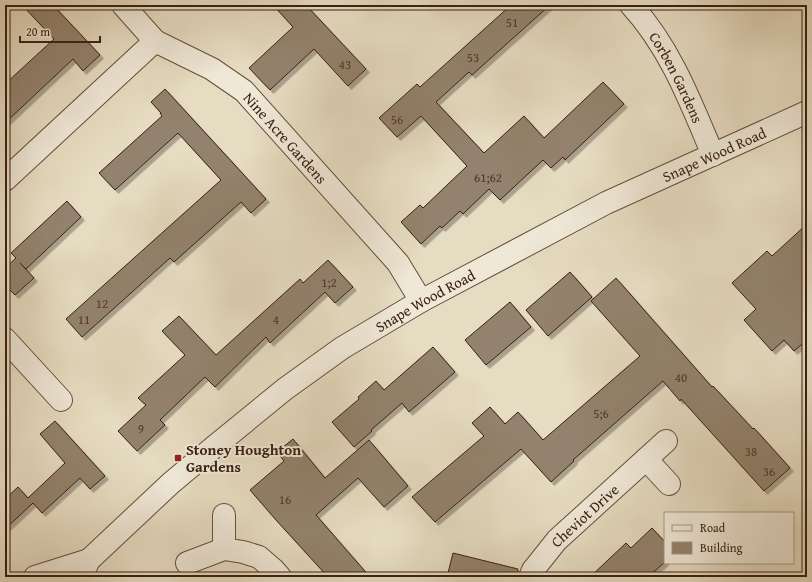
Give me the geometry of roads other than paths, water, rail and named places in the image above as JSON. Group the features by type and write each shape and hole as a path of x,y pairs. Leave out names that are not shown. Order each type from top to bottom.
{"street":[{"name":"Nine Acre Gardens","path":"122,5 155,41 212,69 244,91 398,263 422,301"},
{"name":"Corben Gardens","path":"631,5 642,16 664,49 681,82 713,155"},
{"path":"5,180 155,41"},
{"name":"Snape Wood Road","path":"35,577 85,569 171,483 285,390 342,348 422,301 606,203 807,112"},
{"path":"5,339 61,400"},
{"name":"Cheviot Drive","path":"530,577 533,570 557,540 666,441"},
{"path":"646,459 669,484"},
{"path":"224,515 224,549"},
{"path":"187,563 224,549 243,552 259,557 280,577"}],"place":[{"name":"Stoney Houghton Gardens","path":"178,458"}]}
